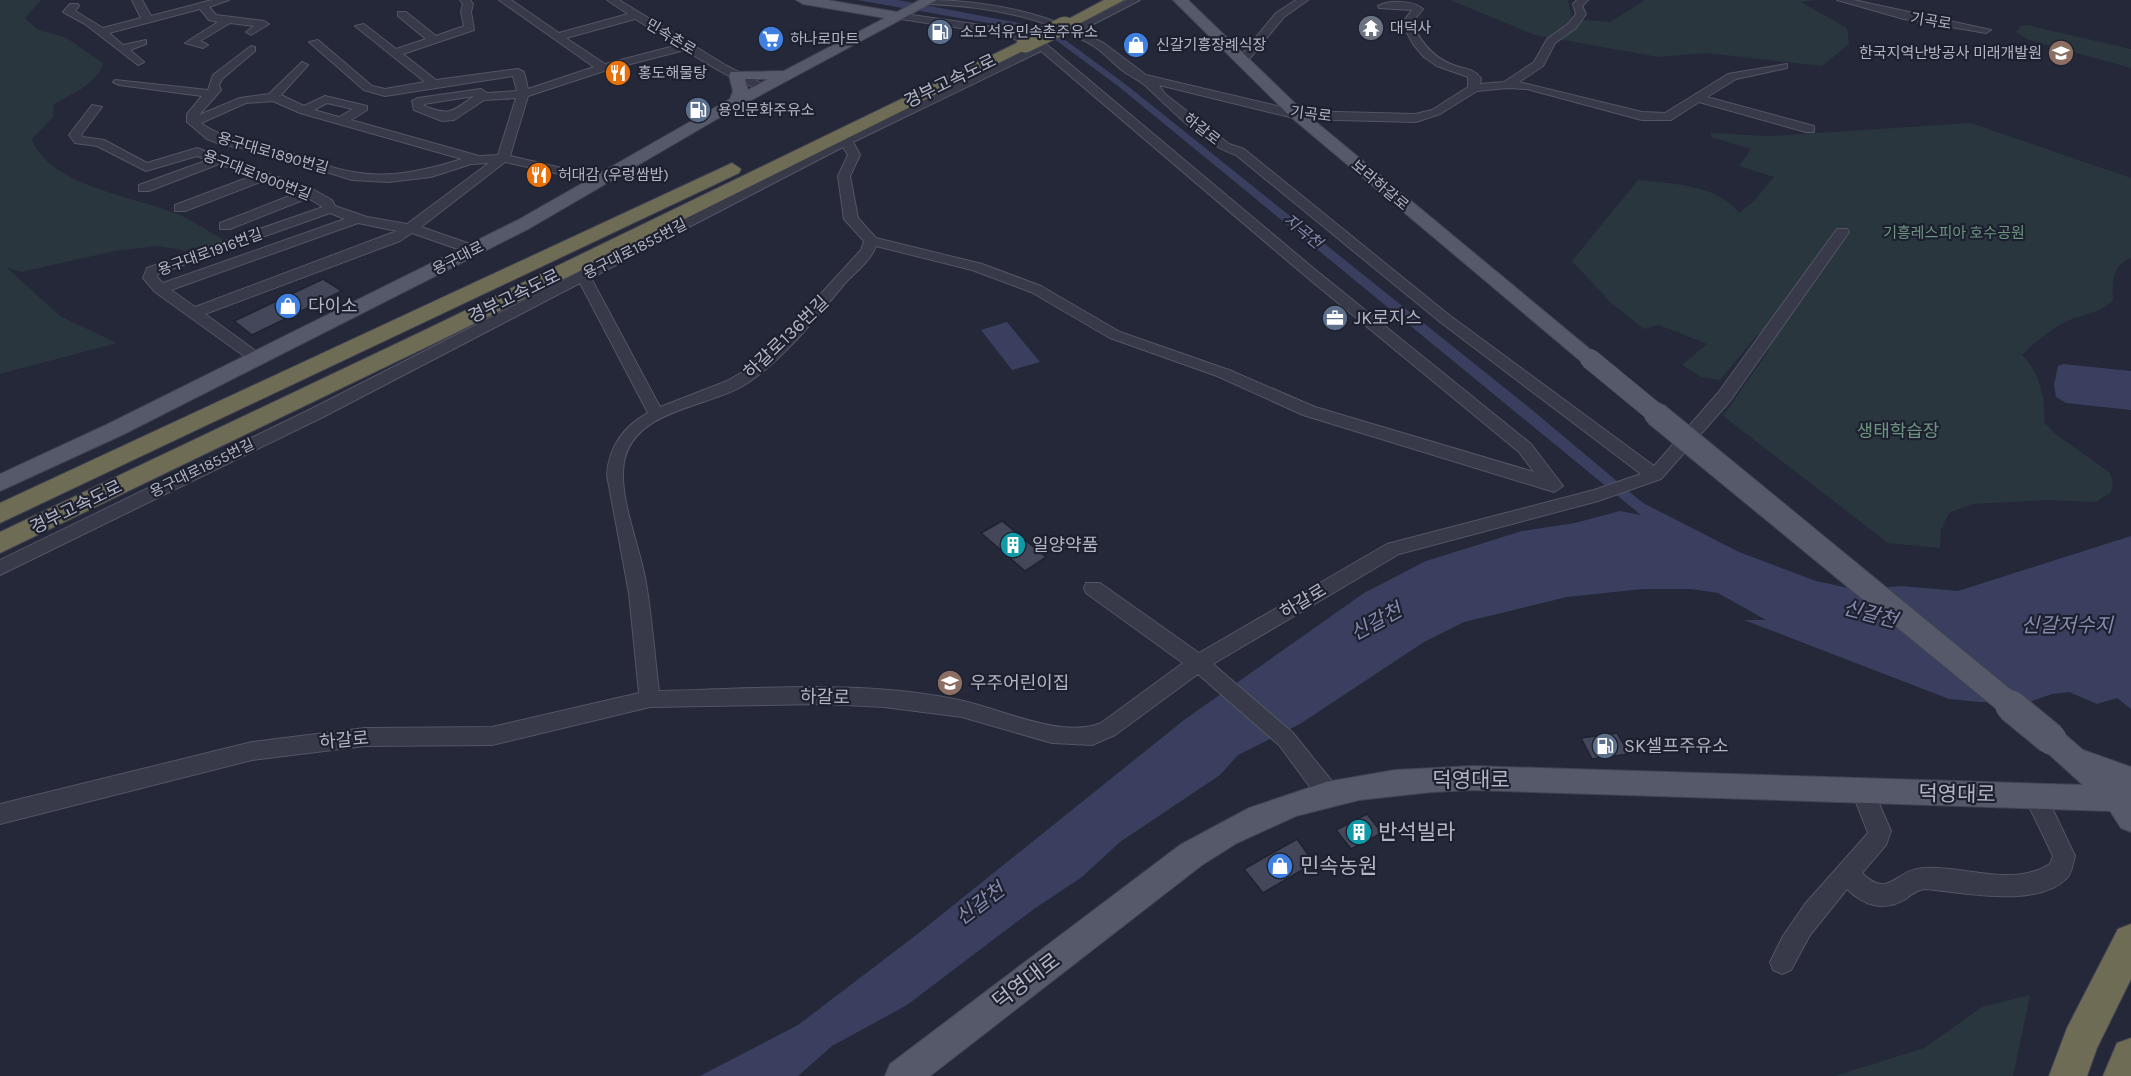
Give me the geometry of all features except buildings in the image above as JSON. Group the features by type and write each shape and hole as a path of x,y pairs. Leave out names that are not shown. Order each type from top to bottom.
{"highway":[{"path":"1026,42 1048,20 1089,0"},
{"path":"1026,42 1068,29 1116,0"},
{"name":"경부고속도로","path":"0,543 442,331 1026,42"},
{"name":"경부고속도로","path":"0,514 1026,42"},
{"path":"0,548 63,513"},
{"path":"2068,1076 2080,1041 2131,941"}],"main road":[{"path":"803,0 902,14"},
{"name":"용구대로","path":"0,483 474,250 600,181 737,101 929,0"},
{"name":"보라하갈로","path":"1180,0 1298,115 2057,744 2128,799"},
{"path":"737,101 741,91 736,75 772,76 789,73"},
{"name":"덕영대로","path":"902,1076 1191,855 1228,831 1257,817 1327,792 1411,780 1473,778 2128,799"}],"street":[{"path":"85,0 77,3 68,12 89,22 138,62"},
{"path":"137,0 147,20"},
{"path":"100,32 224,0"},
{"path":"396,53 470,28 466,12 468,4 465,0"},
{"path":"504,0 560,36 603,68"},
{"name":"민속촌로","path":"612,0 736,75 763,87"},
{"name":"하갈로","path":"929,0 954,0 1011,12 1068,29 1099,45 1124,66 1143,78 1225,147 1239,152 1364,255 1654,476"},
{"path":"1068,29 1135,0"},
{"path":"1242,61 1280,15 1303,0"},
{"name":"기곡로","path":"1143,78 1298,115 1416,117 1436,112 1474,88 1507,85 1539,64 1551,41 1572,26 1581,14 1577,6 1583,0"},
{"name":"기곡로","path":"1842,0 1904,16 1986,30"},
{"path":"1383,6 1410,5 1418,9 1407,23 1416,44 1449,67 1471,74 1475,78 1474,88"},
{"path":"203,6 213,18 264,24 251,32"},
{"path":"402,14 434,40"},
{"path":"902,14 1002,31 1026,42 1095,87 1308,271 1525,448 1551,483 1571,503"},
{"path":"560,36 636,15"},
{"path":"203,45 190,43 228,20"},
{"path":"360,26 435,84"},
{"path":"121,49 142,42"},
{"path":"194,313 395,238 503,158 523,94 516,68 385,93 368,88 314,42"},
{"name":"용구대로1855번길","path":"0,568 536,303 583,275 798,168 1026,42"},
{"path":"481,97 481,92 413,102 418,108 442,117 457,119 481,97 523,94 603,68 686,46"},
{"path":"251,49 217,76 213,85 215,90 193,114 193,122 244,100 275,97 275,93 302,65"},
{"path":"1507,85 1549,91 1650,118 1667,117 1732,76 1783,66"},
{"path":"119,82 210,94"},
{"name":"용구대로1890번길","path":"275,97 304,111 481,160"},
{"path":"1698,98 1810,129"},
{"path":"304,111 326,99 363,108 341,121"},
{"name":"용구대로1900번길","path":"96,107 75,135 79,140 100,143 146,167 196,152 309,193 327,203 330,209 358,219 411,228 474,250"},
{"name":"용구대로1890번길","path":"193,122 211,136 224,141 269,150 352,176 387,178 431,173 470,160 503,158 600,181"},
{"path":"846,141 854,155 844,176 851,219 871,241 977,267 1036,289 1115,335 1223,373 1309,411 1551,483"},
{"path":"144,188 220,160"},
{"path":"180,208 264,176"},
{"path":"225,226 309,193"},
{"name":"용구대로1916번길","path":"256,358 160,289 150,278 152,271 330,209"},
{"path":"160,289 358,219"},
{"path":"1654,476 1713,411 1842,232"},
{"name":"하갈로136번길","path":"650,699 636,577 615,479 617,460 627,441 639,427 658,414 734,384 753,372 824,302 867,251 871,241"},
{"path":"583,275 652,408 658,414"},
{"name":"하갈로","path":"0,814 252,751 365,737 492,736 650,699 826,696 884,699 962,710 1052,734 1092,736 1108,729 1200,664 1393,549 1571,503 1654,476"},
{"path":"1093,588 1200,664 1286,739 1327,792"},
{"path":"1782,962 1800,927 1878,838 1880,831 1863,792"},
{"path":"1846,873 1865,891 1879,896 1893,894 1911,879 1917,878 2017,886 2043,882 2060,870 2064,855 2035,796"}],"green space":[{"path":"0,0 41,0 25,18 37,29 67,38 103,63 90,83 54,104 53,117 32,139 41,155 55,168 74,178 94,187 175,213 224,240 193,252 158,246 115,251 21,272 6,267 60,316 117,343 0,374"},
{"path":"1450,0 1568,0 1572,19 1610,22 1645,0 1817,0 1801,2 1847,28 1849,44 1822,66 1706,53 1658,57 1535,35"},
{"path":"2027,25 2131,49 2131,68 2029,40 2016,32 2021,26"},
{"path":"1971,123 2131,178 2131,258 2120,265 2114,275 2113,301 2102,309 2059,325 2022,355 2033,369 2040,386 2044,404 2044,422 2054,433 2109,472 2113,482 2111,492 2096,502 2046,500 1972,504 1949,513 1941,530 1940,548 1888,543 1723,416 1769,350 1758,334 1720,380 1701,377 1682,365 1707,344 1659,325 1644,329 1610,302 1572,261 1638,180 1693,187 1706,191 1730,203 1739,213 1754,201 1774,177 1739,166 1751,149 1711,137 1711,133 1770,136"},
{"path":"2030,995 2013,1076 1835,1076 1924,1048 1982,1007"}],"water":[{"path":"857,0 898,0 1019,23 1064,39 1129,87 1531,409 1643,503 1739,552 1816,581 1858,590 1901,586 1958,591 2131,536 2131,709 2117,698 2097,704 2069,692 2052,694 2029,702 1980,702 1949,699 1744,620 1766,620 1718,593 1691,589 1643,589 1567,597 1464,622 1424,642 1300,724 1238,755 1220,775 1120,842 1082,877 1034,909 907,1005 832,1046 798,1076 700,1076 798,1025 915,936 1184,720 1364,593 1426,561 1522,531 1575,523 1620,511 1641,515 1118,86 1057,41 1011,27"},
{"path":"1007,322 1040,362 1012,370 981,330"},
{"path":"2063,364 2131,371 2131,410 2066,403 2056,397 2054,385 2058,366"}],"place":[{"name":"대덕사","path":"1371,28"},
{"name":"소모석유민속촌주유소","path":"940,32"},
{"name":"하나로마트","path":"771,39"},
{"name":"신갈기흥장례식장","path":"1136,45"},
{"name":"한국지역난방공사 미래개발원","path":"2061,53"},
{"name":"홍도해물탕","path":"618,73"},
{"name":"용인문화주유소","path":"698,110"},
{"name":"허대감 (우렁쌈밥)","path":"539,175"},
{"name":"다이소","path":"288,306"},
{"name":"JK로지스","path":"1335,318"},
{"name":"일양약품","path":"1013,545"},
{"name":"우주어린이집","path":"950,683"},
{"name":"SK셀프주유소","path":"1605,746"},
{"name":"반석빌라","path":"1359,832"},
{"name":"민속농원","path":"1280,866"}],"water label":[{"name":"지곡천","path":"1303,231"},
{"name":"신갈천","path":"1870,614"},
{"name":"신갈천","path":"1376,622"},
{"name":"신갈저수지","path":"2067,625"},
{"name":"신갈천","path":"980,904"}],"park label":[{"name":"기흥레스피아 호수공원","path":"1954,233"},
{"name":"생태학습장","path":"1898,431"}]}
